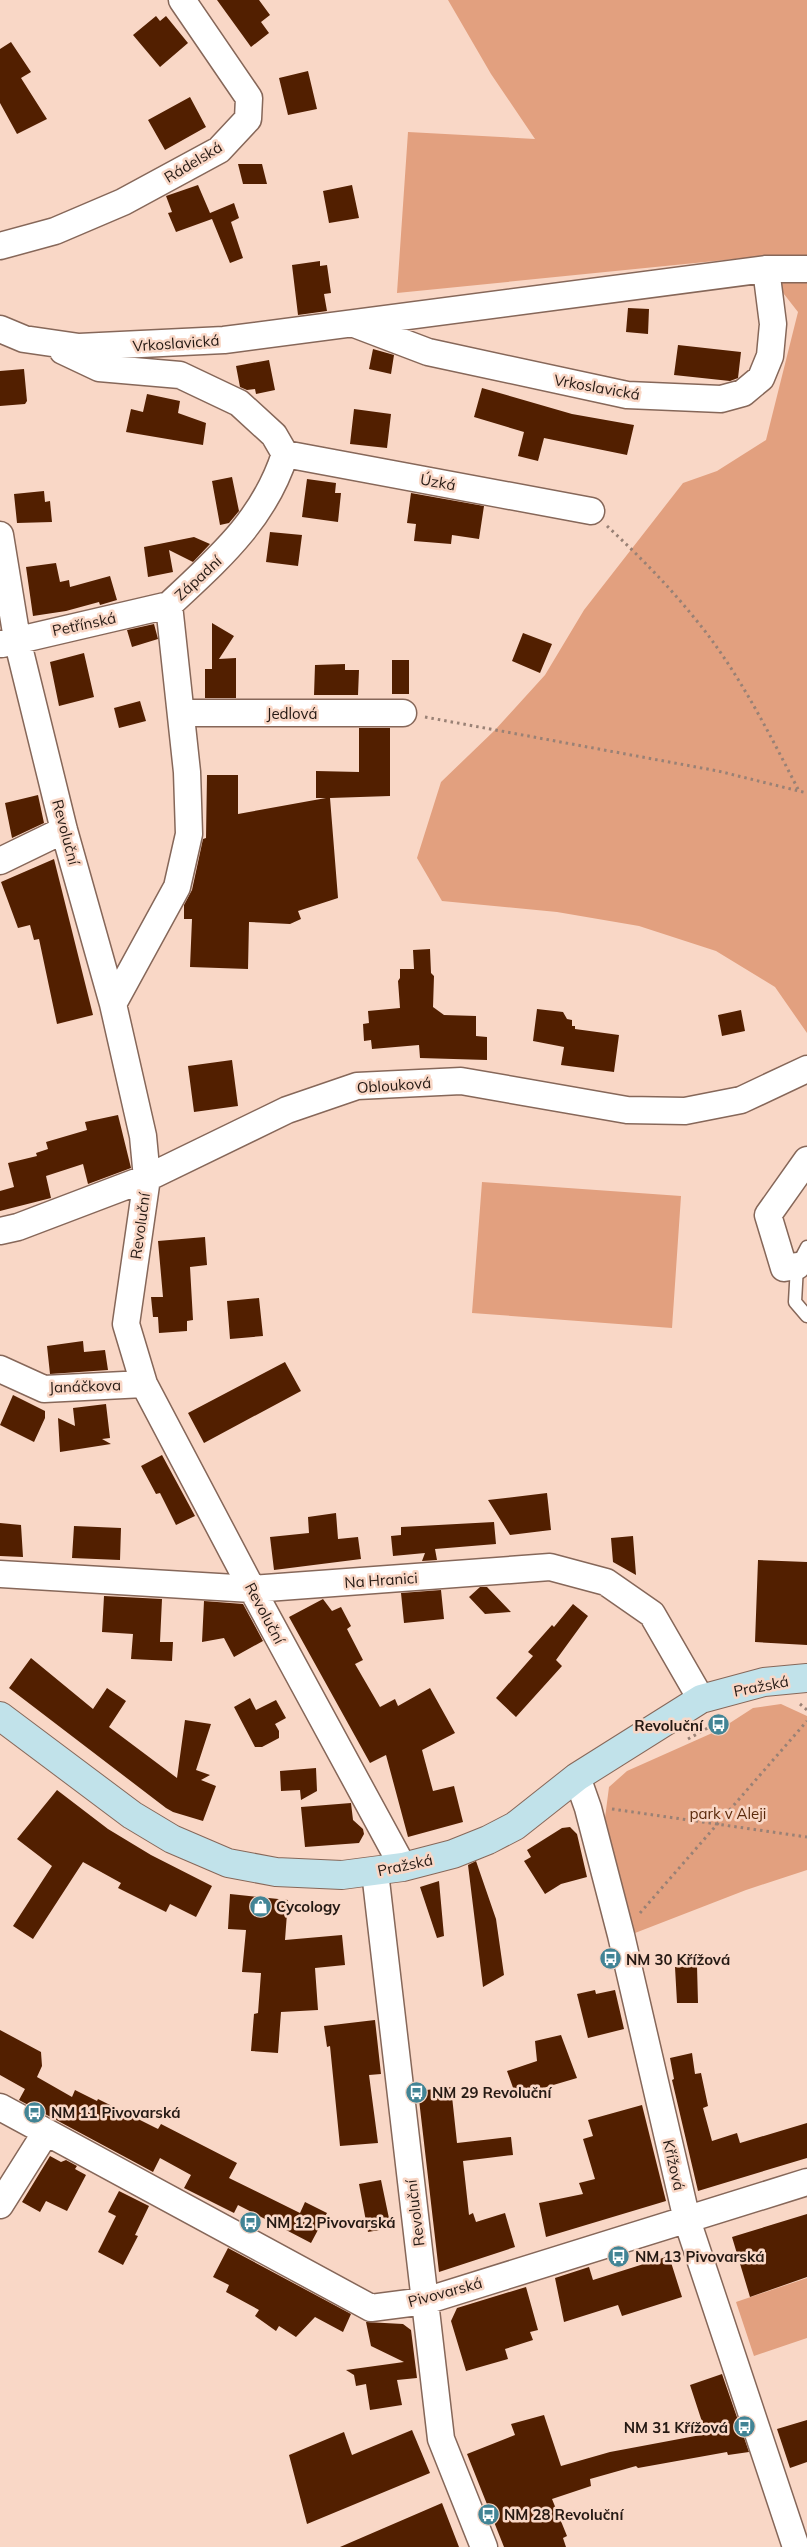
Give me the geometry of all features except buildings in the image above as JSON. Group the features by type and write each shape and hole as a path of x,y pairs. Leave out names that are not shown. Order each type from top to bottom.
{"main road":[{"name":"Pražská","path":"0,1716 132,1815 172,1839 228,1862 276,1872 312,1876 375,1872 453,1854 508,1830 545,1804 577,1777 701,1699 764,1682 801,1689"}],"street":[{"name":"Rádelská","path":"0,246 56,231 123,202 219,150 248,119 250,98 182,0"},
{"name":"Vrkoslavická","path":"354,324 428,352 627,395 721,400 743,393 761,378 770,356 773,324 766,269"},
{"name":"Vrkoslavická","path":"0,329 12,335 48,344 79,347 118,347 224,340 766,269 807,269"},
{"path":"48,344 99,368 180,375 239,403 274,435 285,454"},
{"name":"Úzká","path":"285,454 591,510"},
{"name":"Západní","path":"113,1004 177,887 189,834 181,713 169,605 236,542 277,481 285,454"},
{"name":"Revoluční","path":"0,536 9,642 113,1004 143,1136 147,1178 126,1324 144,1384 252,1589 403,1867"},
{"name":"Petřínská","path":"9,642 169,605"},
{"name":"Jedlová","path":"181,713 403,713"},
{"path":"0,861 64,830"},
{"name":"Oblouková","path":"0,1231 18,1227 147,1178 287,1110 357,1086 462,1081 627,1110 685,1111 741,1100 807,1069"},
{"path":"802,1256 784,1268 768,1215 807,1160"},
{"name":"Janáčkova","path":"0,1368 44,1389 144,1384"},
{"name":"Na Hranici","path":"0,1574 252,1589 550,1567 606,1582 652,1614 701,1699"},
{"name":"Křížová","path":"577,1777 588,1808 621,1935 687,2220 796,2547"},
{"name":"Revoluční","path":"375,1872 441,2439 484,2547"},
{"name":"Pivovarská","path":"0,2107 371,2308 425,2301 807,2182"},
{"path":"0,2204 46,2132"}],"lane":[{"path":"802,1256 796,1302 807,1316"}],"path":[{"path":"591,510 639,556 693,616 732,671 800,791"},
{"path":"403,713 718,771 807,793"},
{"path":"801,1689 807,1710"},
{"path":"683,1740 697,1735 724,1719"},
{"path":"621,1935 807,1721"},
{"path":"604,1808 715,1826 807,1837"}],"green space":[{"path":"448,0 807,0 807,1033 775,987 716,951 639,926 557,912 442,901 417,858 441,782 495,730 545,675 584,610 683,483 717,471 766,440 798,312 755,257 397,293 408,132 535,139 491,74"},
{"path":"482,1182 681,1196 672,1328 472,1313"},
{"name":"park v Aleji","path":"781,1704 807,1716 807,1870 746,1890 635,1933 605,1818 609,1787 627,1771 719,1730 753,1708"},
{"path":"807,2278 807,2338 754,2356 736,2302"}],"place":[{"name":"Revoluční","path":"719,1725"},
{"name":"Cycology","path":"260,1906"},
{"name":"NM 30 Křížová","path":"610,1959"},
{"name":"NM 29 Revoluční","path":"416,2092"},
{"name":"NM 11 Pivovarská","path":"35,2112"},
{"name":"NM 12 Pivovarská","path":"250,2222"},
{"name":"NM 13 Pivovarská","path":"619,2256"},
{"name":"NM 31 Křížová","path":"744,2427"},
{"name":"NM 28 Revoluční","path":"488,2514"}]}
